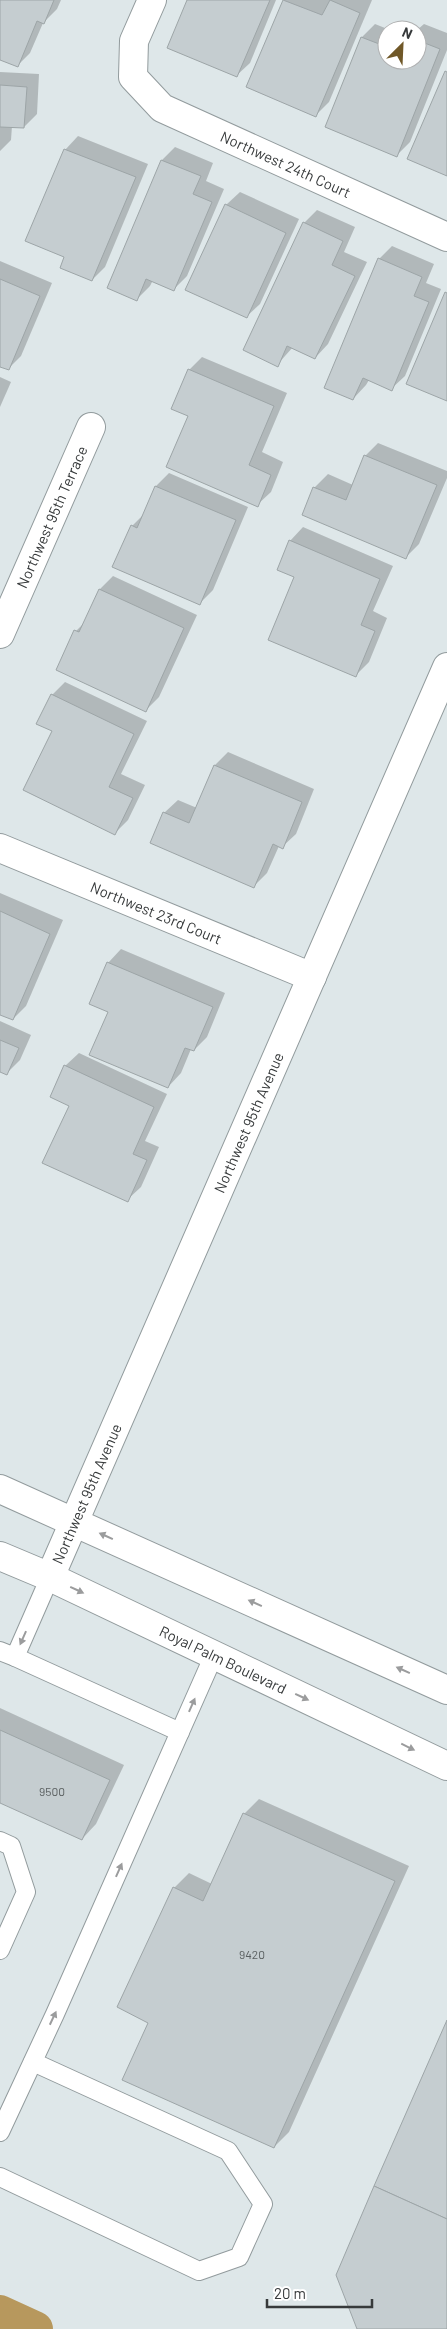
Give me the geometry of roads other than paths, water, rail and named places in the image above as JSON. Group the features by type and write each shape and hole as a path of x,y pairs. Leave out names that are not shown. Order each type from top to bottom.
{"street":[{"name":"Northwest 24th Court","path":"152,0 134,40 133,77 162,108 447,237"},
{"name":"Northwest 95th Terrace","path":"0,634 91,427"},
{"name":"Northwest 95th Avenue","path":"50,1577 447,667"},
{"name":"Northwest 23rd Court","path":"0,848 312,977"},
{"path":"0,1489 75,1521 447,1690"},
{"name":"Royal Palm Boulevard","path":"0,1556 50,1577 447,1766"}],"lane":[{"path":"50,1577 7,1654 180,1732"},
{"path":"0,2132 214,1655"},
{"path":"0,1841 11,1846 26,1892 0,1950"},
{"path":"0,2177 199,2271 239,2257 264,2204 228,2151 33,2062"}],"waterway":[{"path":"0,2313 35,2329"}]}
